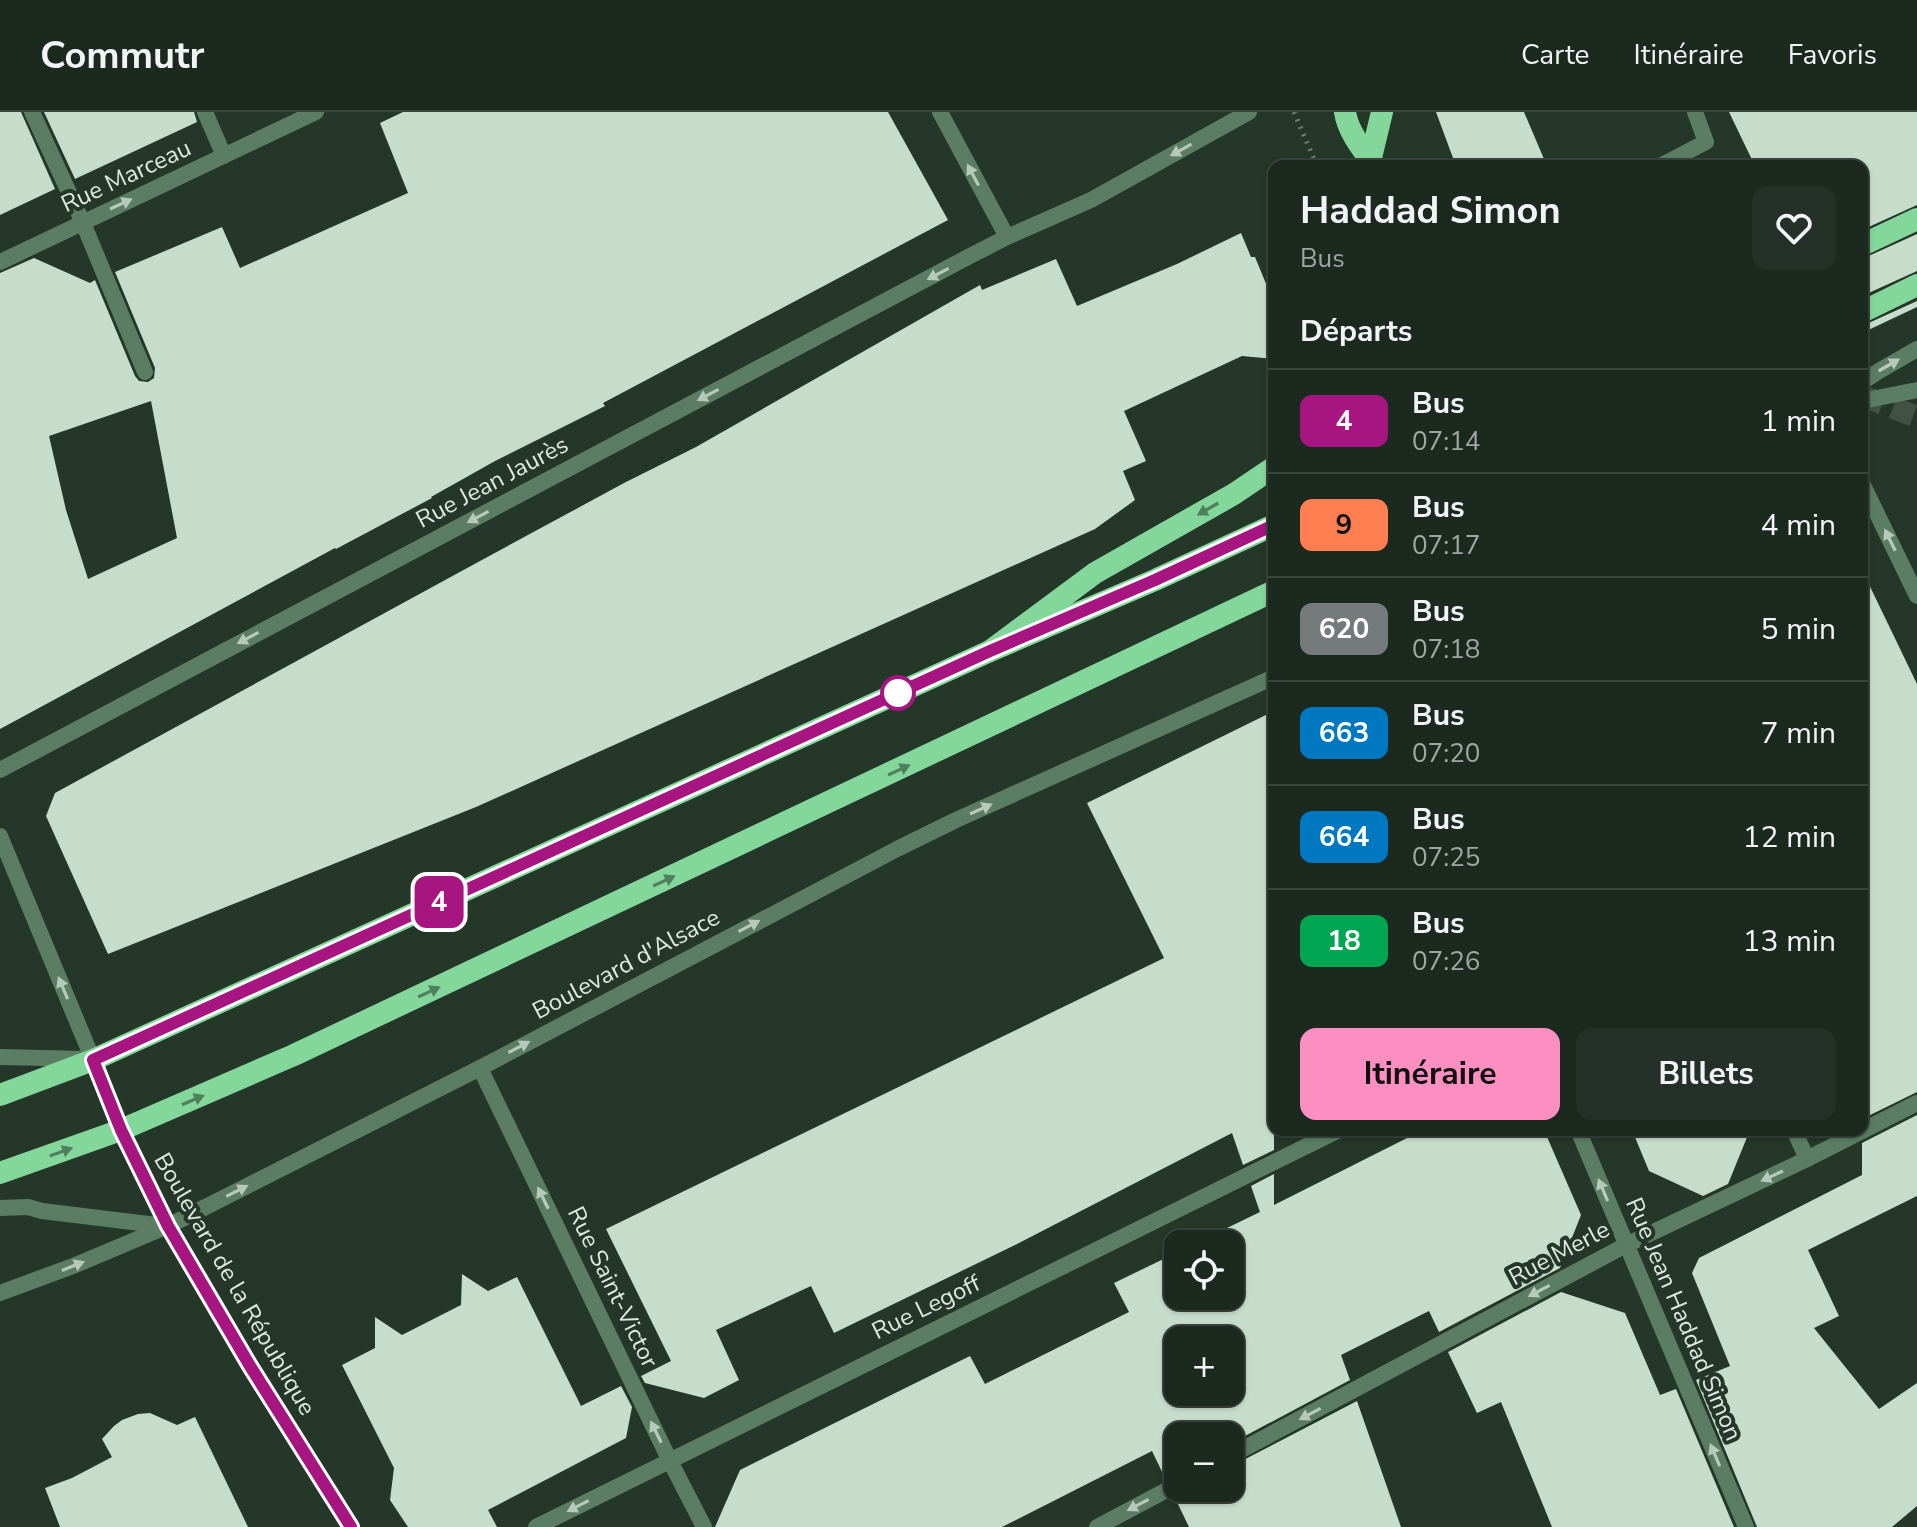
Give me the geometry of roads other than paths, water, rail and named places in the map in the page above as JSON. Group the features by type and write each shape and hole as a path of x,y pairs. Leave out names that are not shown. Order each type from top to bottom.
{"highway":[{"path":"1345,112 1346,119 1371,160"},
{"path":"1370,160 1382,112"},
{"path":"1868,242 1917,219"},
{"path":"1868,309 1917,285"},
{"path":"990,651 1095,573 1234,494 1268,471"},
{"path":"0,1095 93,1060 990,651 1268,528"},
{"path":"0,1173 197,1099 1268,594"}],"main road":[{"name":"Boulevard de la République","path":"93,1060 121,1130 168,1226 250,1366 351,1527"}],"street":[{"path":"32,112 83,223 145,372"},
{"path":"205,112 224,156"},
{"name":"Rue Marceau","path":"0,262 316,112"},
{"path":"940,112 1007,237"},
{"name":"Rue Jean Jaurès","path":"0,770 1007,237 1091,200 1249,112"},
{"path":"1672,160 1706,142 1695,112"},
{"path":"1868,378 1917,349"},
{"path":"1868,400 1917,390"},
{"path":"1868,495 1917,596"},
{"name":"Boulevard d'Alsace","path":"0,1293 168,1226 480,1068 913,841 1268,680"},
{"name":"Boulevard de la République","path":"0,836 93,1060"},
{"path":"0,1057 93,1060"},
{"name":"Rue Saint-Victor","path":"480,1068 704,1527"},
{"name":"Rue Merle","path":"1868,1128 1917,1103"},
{"name":"Rue Legoff","path":"536,1527 1327,1136"},
{"name":"Rue Jean Haddad Simon","path":"1581,1136 1746,1527"},
{"path":"1797,1136 1807,1159"},
{"name":"Rue Merle","path":"1244,1449 1626,1245 1852,1136"},
{"path":"0,1208 28,1207 168,1226"},
{"path":"1097,1527 1164,1491"}],"tunnel":[{"path":"1868,398 1917,417"}]}
